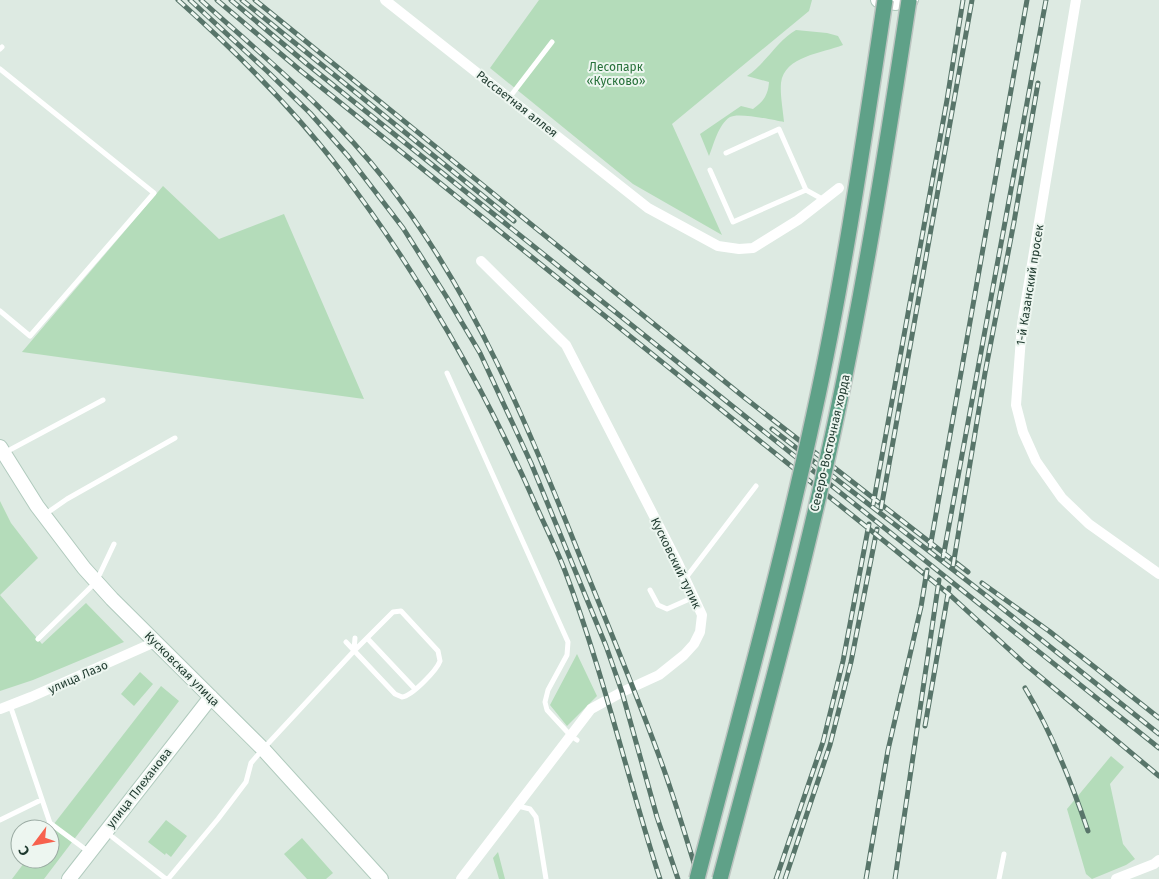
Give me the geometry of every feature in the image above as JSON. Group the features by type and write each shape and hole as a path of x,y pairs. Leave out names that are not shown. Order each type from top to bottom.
{"main road":[{"name":"Северо-Восточная хорда","path":"696,879 782,553 814,415 858,178 884,0"},
{"name":"Северо-Восточная хорда","path":"720,879 799,577 837,416 860,304 885,164 910,0"}],"street":[{"name":"Рассветная аллея","path":"385,0 648,208 718,246 739,249 753,248 798,220 839,188"},
{"path":"878,0 896,3 910,0"},
{"name":"1-й Казанский просек","path":"1076,0 1022,324 1016,405 1023,432 1036,461 1062,498 1089,524 1159,574"},
{"name":"Кусковский тупик","path":"461,879 518,806 532,780 574,738 591,709 659,675 684,656 694,644 700,632 702,615 566,345 481,261"},
{"name":"Кусковская улица","path":"2,450 43,515 96,582 263,750 381,879"},
{"name":"улица Лазо","path":"5,707 32,698 155,642"},
{"name":"улица Плеханова","path":"69,879 211,697"},
{"path":"1116,879 1154,864 1159,860"}],"lane":[{"path":"509,98 552,42"},
{"path":"0,69 154,193 30,336 0,311"},
{"path":"726,153 779,129 806,190 824,201"},
{"path":"710,170 733,222 806,190"},
{"path":"447,373 568,642 567,655 548,690 545,702 547,710 574,738"},
{"path":"2,450 103,400"},
{"path":"43,515 67,499 175,438"},
{"path":"685,579 756,486"},
{"path":"38,639 96,582 114,544"},
{"path":"650,590 658,606 666,609 694,598"},
{"path":"105,832 167,879 218,819 246,782 251,763 354,650 393,612 401,611 438,651 441,657 437,667 415,689 405,697 397,696 354,650 346,642"},
{"path":"354,650 355,638"},
{"path":"367,638 415,689"},
{"path":"5,707 50,823 90,852"},
{"path":"0,820 41,800"},
{"path":"518,806 530,809 536,817 546,879"},
{"path":"999,879 1004,854"}],"green space":[{"name":"Лесопарк «Кусково»","path":"539,0 812,0 809,11 672,124 722,235 633,184 490,68"},
{"path":"796,30 838,36 843,45 806,57 789,67 781,83 784,122 740,115 730,117 719,130 709,156 700,134 741,106 753,109 760,103 768,91 769,82 747,76 783,40"},
{"path":"163,186 219,239 284,214 364,399 22,352"},
{"path":"0,501 11,523 38,558 0,595"},
{"path":"0,595 42,644 86,603 124,642 33,680 0,691"},
{"path":"577,654 597,696 567,726 550,705"},
{"path":"140,672 153,684 134,706 121,694"},
{"path":"161,686 179,701 60,858 60,819 58,819"},
{"path":"1111,756 1124,767 1110,784 1123,844 1135,859 1126,865 1092,879 1086,874 1067,809"},
{"path":"166,820 187,836 171,857 166,853 165,855 148,842"},
{"path":"302,838 333,873 326,879 307,879 284,854"},
{"path":"498,852 505,879 499,879 493,858"},
{"path":"20,869 52,869 44,879 12,879"}],"railway":[{"path":"178,0 261,79 319,143 395,247 473,376 518,465 565,571 591,647 660,879"},
{"path":"190,0 310,113 348,156 403,228 480,353 531,463 606,646 622,692 657,817 678,879"},
{"path":"201,0 297,86 365,155 417,223 446,268 497,363 541,460 640,707 675,802 699,879"},
{"path":"217,0 301,71 951,596 1025,664 1159,776"},
{"path":"231,0 307,64 1159,748"},
{"path":"242,0 514,221"},
{"path":"255,0 745,398 968,572"},
{"path":"873,505 947,100 963,0"},
{"path":"881,509 972,0"},
{"path":"930,548 1027,0"},
{"path":"943,558 1046,0"},
{"path":"953,566 985,373 1038,83"},
{"path":"772,429 988,597 1159,734"},
{"path":"776,879 823,742 843,661 869,524"},
{"path":"785,879 830,745 851,662 877,529"},
{"path":"866,879 888,750 921,607 927,570"},
{"path":"895,879 939,580"},
{"path":"982,583 1049,631 1159,718"},
{"path":"925,726 949,588"},
{"path":"1025,688 1044,722 1060,758 1088,831"}]}
